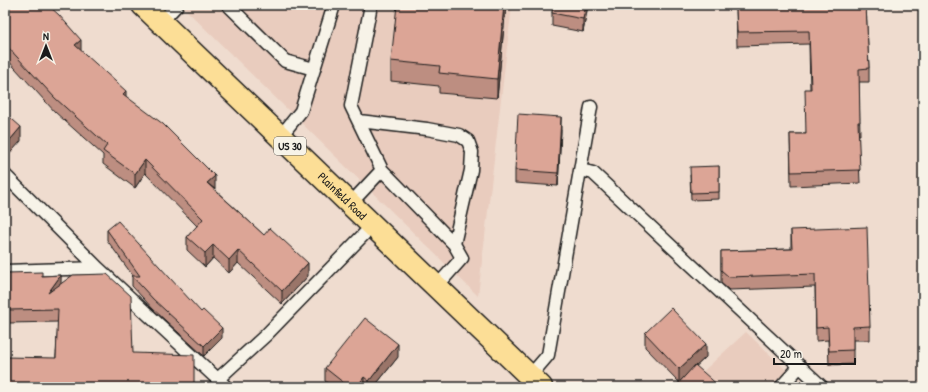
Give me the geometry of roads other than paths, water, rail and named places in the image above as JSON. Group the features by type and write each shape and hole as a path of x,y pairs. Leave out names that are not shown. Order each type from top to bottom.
{"main road":[{"name":"Plainfield Road","path":"143,5 536,381"}],"lane":[{"path":"161,22 177,5"},
{"path":"228,5 285,61 314,69"},
{"path":"280,136 301,111 334,5"},
{"path":"372,5 351,106 382,170 454,244 462,258 437,286"},
{"path":"536,381 548,355 591,107"},
{"path":"359,121 427,129 459,135 468,141 472,152 471,170 454,244"},
{"path":"350,204 382,170"},
{"path":"580,170 593,173 822,387"},
{"path":"5,175 98,268 222,383 372,225"},
{"path":"5,271 98,268"},
{"path":"781,387 800,366"}]}
